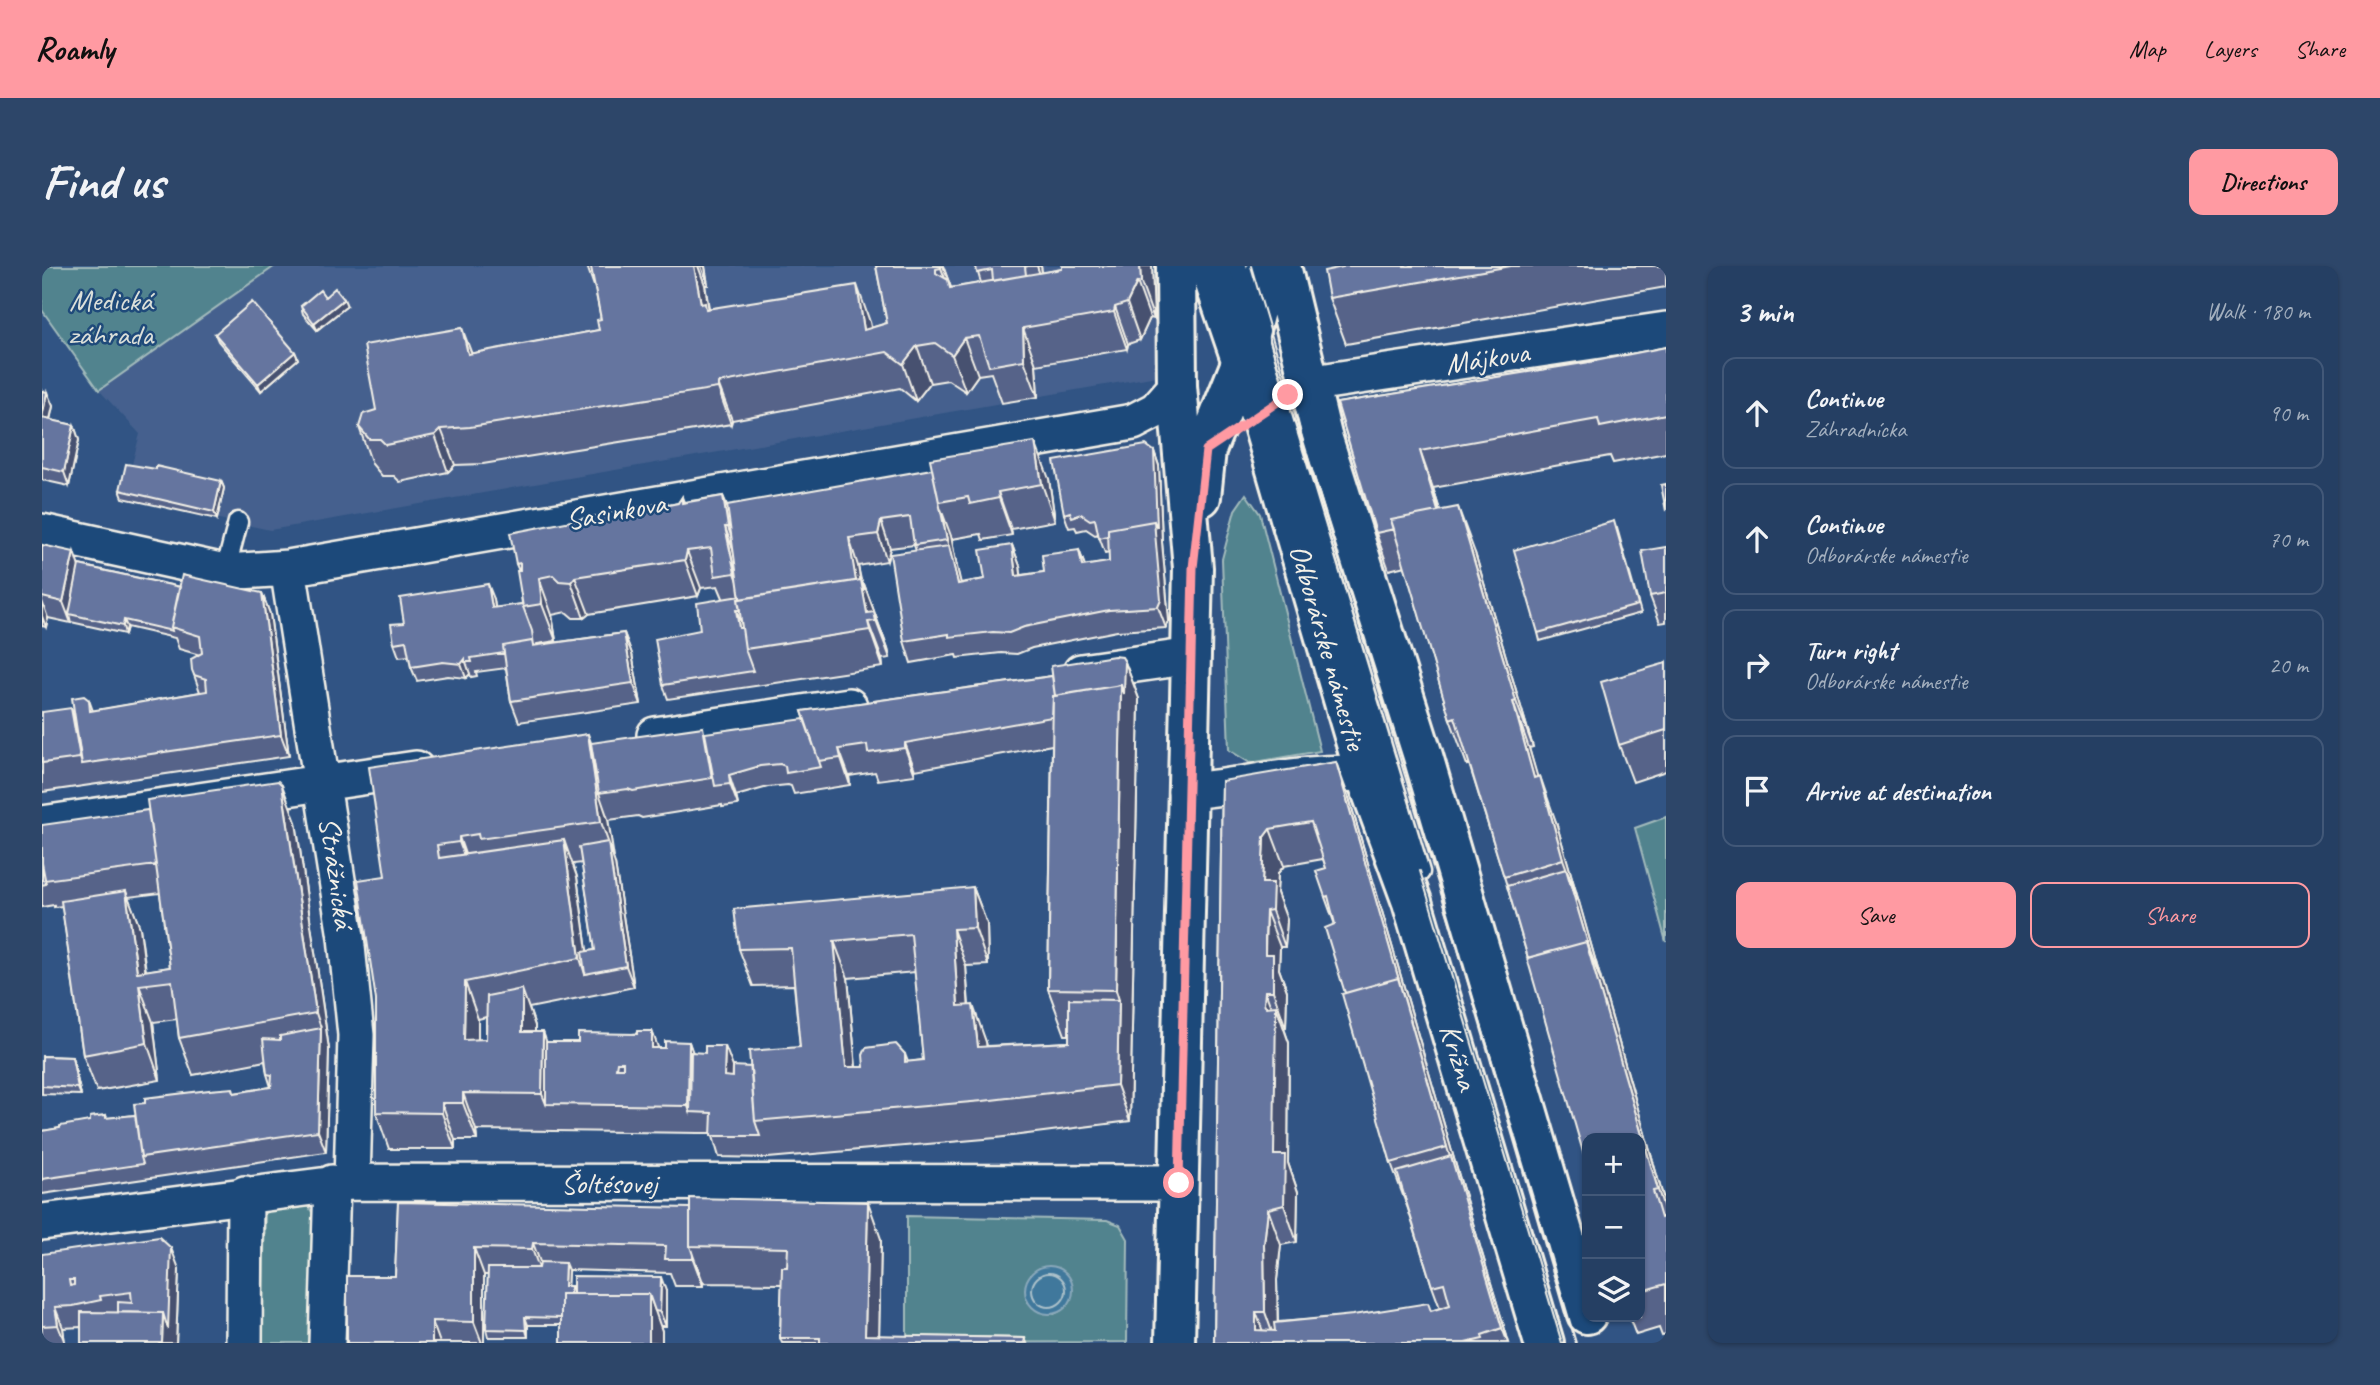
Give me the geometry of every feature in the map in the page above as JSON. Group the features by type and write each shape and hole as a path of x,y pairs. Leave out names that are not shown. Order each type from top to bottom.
{"street":[{"path":"1176,266 1177,386 1193,568"},
{"name":"Odborárske námestie","path":"1209,266 1241,363 1282,401 1423,756"},
{"path":"1175,1343 1193,568 1206,450 1241,363 1266,266"},
{"name":"Odborárske námestie","path":"1186,791 1229,788 1341,771 1365,774 1282,401 1281,266"},
{"name":"Májkova","path":"1282,401 1666,330"},
{"name":"Sasinkova","path":"42,532 225,572 288,568 1133,422 1156,410 1177,386"},
{"path":"1206,450 1282,401"},
{"name":"Strážnická","path":"288,568 324,783 346,937 356,1035 327,1343"},
{"path":"1047,677 1192,656"},
{"path":"621,739 882,701"},
{"name":"Krížna","path":"1423,756 1582,1295"},
{"path":"42,824 443,765"},
{"name":"Krížna","path":"1365,774 1412,902 1544,1343"},
{"name":"Šoltésovej","path":"42,1222 342,1182 1179,1183"},
{"path":"244,1343 246,1194"},
{"name":"Krížna","path":"1590,1322 1596,1343"}],"lane":[{"path":"1237,266 1253,321 1282,401 1420,871 1412,902"},
{"path":"225,572 238,522"}],"shaded area":[{"path":"275,266 1152,266 1157,376 270,530 123,498 140,434 99,390"}],"green space":[{"name":"Medická záhrada","path":"42,266 275,266 99,390 42,310"},
{"path":"1246,494 1260,514 1320,751 1250,763 1229,750 1222,559 1235,510"},
{"path":"1666,817 1666,942 1635,828"},
{"path":"300,1202 308,1206 314,1215 311,1343 262,1343 265,1213 276,1205"},
{"path":"907,1216 1107,1220 1120,1225 1128,1239 1127,1342 907,1343","holes":["1045,1267 1060,1269 1066,1274 1072,1287 1070,1300 1066,1305 1054,1314 1028,1302 1028,1279"]}],"water":[{"path":"1049,1266 1066,1273 1073,1290 1066,1307 1049,1314 1032,1307 1025,1290 1032,1273"}],"building":[{"path":"587,266 694,266 701,304 705,303 706,309 857,285 864,330 887,323 876,266 941,266 936,269 936,273 948,280 950,288 1062,269 1062,266 1140,266 1141,283 1137,282 1127,303 1115,307 1114,312 1023,328 1024,360 989,366 979,336 964,338 952,355 935,343 917,346 903,364 887,352 718,383 718,388 470,427 441,429 435,435 386,445 380,439 369,439 359,427 363,414 376,410 364,345 462,328 468,354 599,330 597,320 601,319 591,267"},
{"path":"976,266 1028,266 1025,267 1026,275 993,281 992,270 977,273"},
{"path":"1343,266 1511,266 1329,298 1324,271"},
{"path":"335,288 344,299 314,323 301,306 320,290 325,297"},
{"path":"252,302 295,352 258,384 215,334"},
{"path":"1666,347 1666,414 1600,427 1598,419 1420,451 1438,511 1391,520 1394,529 1376,533 1337,403"},
{"path":"42,391 47,392 42,418"},
{"path":"42,418 74,425 64,472 42,467"},
{"path":"1035,442 1042,484 998,492 999,498 970,504 968,497 939,502 930,459"},
{"path":"1146,445 1154,451 1157,527 1154,521 1108,529 1108,536 1099,538 1095,519 1090,520 1081,514 1072,517 1070,512 1064,514 1054,461"},
{"path":"126,464 156,469 156,466 221,481 214,512 120,490"},
{"path":"932,469 947,540 914,545 910,517 881,521 878,534 849,538 856,581 740,599 727,505"},
{"path":"1666,484 1666,511 1661,485"},
{"path":"723,496 728,527 725,527 735,573 715,576 711,548 687,551 685,560 575,577 571,582 559,581 553,575 539,578 542,604 523,607 517,571 520,571 520,563 516,564 510,533 667,502 669,505 678,503 682,497 682,503"},
{"path":"1458,507 1516,701 1513,702 1534,778 1540,776 1563,859 1504,877 1455,717 1450,719 1391,520"},
{"path":"1154,521 1161,600 1158,607 1109,610 1024,627 1009,633 949,637 949,634 904,641 890,554 949,546 958,584 985,579 980,550 1012,545 1016,576 1044,572 1042,555 1079,550 1082,566 1109,562 1108,529"},
{"path":"1614,521 1638,605 1538,633 1514,550"},
{"path":"42,545 74,552 63,602 42,597"},
{"path":"1666,547 1666,593 1650,596 1642,551"},
{"path":"79,565 180,587 172,631 124,620 123,626 69,614"},
{"path":"182,575 262,593 281,735 82,764 72,698 84,696 89,700 90,711 207,691 206,679 194,675 192,670 191,659 202,653 200,636 171,627"},
{"path":"861,580 867,613 874,612 876,621 868,622 870,630 745,649 738,599"},
{"path":"488,584 492,608 522,604 532,631 534,646 532,641 503,646 504,653 471,658 472,662 465,662 465,659 461,664 443,662 411,667 406,641 394,643 391,624 404,623 400,598"},
{"path":"740,596 740,610 736,610 739,628 742,628 745,649 753,671 663,685 655,639 700,630 697,603"},
{"path":"624,633 633,683 511,701 503,646 532,641 533,646"},
{"path":"1122,657 1125,662 1124,694 1121,685 1055,696 1051,666"},
{"path":"1666,663 1666,730 1619,745 1601,682"},
{"path":"1052,676 1055,696 1052,717 905,743 905,748 868,753 867,745 839,749 841,758 819,761 802,711"},
{"path":"1121,685 1116,990 1048,989 1053,696"},
{"path":"71,708 80,758 42,763 42,712"},
{"path":"804,719 821,767 786,773 785,766 780,764 760,766 729,775 730,784 715,786 705,733"},
{"path":"703,727 712,778 633,791 628,789 599,793 591,743"},
{"path":"588,734 601,822 479,839 478,834 459,837 459,842 437,845 439,858 564,840 580,958 465,982 464,1040 486,1039 487,996 522,989 522,1032 543,1032 542,1094 463,1093 463,1103 442,1103 442,1113 376,1112 376,1000 358,880 385,876 369,767"},
{"path":"1336,762 1401,987 1398,978 1345,993 1325,928 1335,924 1328,896 1325,897 1316,871 1326,868 1311,822 1270,829 1264,837 1262,883 1273,883 1272,910 1266,911 1265,954 1273,954 1273,991 1265,991 1264,1003 1266,1007 1276,1006 1274,1155 1285,1155 1284,1205 1268,1209 1264,1244 1265,1312 1256,1312 1256,1330 1275,1331 1274,1323 1353,1315 1428,1303 1431,1311 1450,1305 1444,1283 1432,1286 1397,1172 1451,1156 1502,1328 1482,1335 1483,1339 1465,1343 1214,1343 1222,781"},
{"path":"278,781 282,785 316,1013 179,1038 172,981 139,985 147,1043 83,1055 61,901 126,891 137,972 170,967 147,800"},
{"path":"148,810 156,865 45,880 42,825"},
{"path":"608,842 626,966 585,974 582,952 595,950 579,847"},
{"path":"42,863 46,884 42,885"},
{"path":"1566,869 1590,951 1586,942 1528,958 1507,886"},
{"path":"973,887 975,928 953,929 958,1006 973,1005 978,1047 1069,1042 1069,999 1119,1000 1117,1085 983,1101 755,1121 749,1051 800,1047 791,948 739,949 734,909","holes":["911,934 923,1060 905,1062 905,1054 896,1044 866,1048 863,1055 864,1067 846,1067 834,941"]},
{"path":"1586,942 1641,1133 1582,1133 1582,1149 1527,958"},
{"path":"1398,978 1447,1147 1391,1163 1342,994"},
{"path":"321,1028 318,1131 141,1157 134,1104 145,1103 145,1098 209,1090 233,1088 234,1093 271,1087 272,1075 267,1074 263,1039 280,1040 280,1036"},
{"path":"637,1031 652,1031 652,1048 665,1048 665,1041 689,1042 688,1106 546,1104 546,1042 578,1042 578,1033 637,1034","holes":["617,1062 623,1062 623,1068 616,1068"]},
{"path":"705,1046 725,1046 724,1076 733,1077 733,1066 751,1067 755,1121 760,1136 711,1136 712,1113 690,1112 691,1052 705,1053"},
{"path":"42,1056 72,1057 78,1088 42,1086"},
{"path":"106,1115 106,1118 135,1115 143,1164 42,1179 42,1131"},
{"path":"1645,1145 1658,1190 1653,1191 1661,1218 1666,1216 1666,1284 1645,1290"},
{"path":"690,1198 868,1202 865,1335 1025,1338 1024,1343 820,1343 820,1338 780,1338 782,1267 787,1267 788,1248 690,1246"},
{"path":"398,1202 690,1208 690,1246 693,1259 665,1259 666,1246 533,1243 532,1249 474,1248 474,1322 432,1321 432,1343 347,1343 347,1276 395,1276"},
{"path":"159,1237 171,1248 168,1329 163,1313 118,1312 118,1302 132,1303 131,1292 100,1296 101,1300 73,1306 55,1307 58,1325 42,1326 42,1254"},
{"path":"540,1262 565,1263 564,1286 571,1286 570,1294 561,1294 561,1318 525,1317 526,1330 486,1329 488,1268 539,1268"},
{"path":"573,1276 661,1277 660,1312 655,1311 649,1294 573,1294"},
{"path":"561,1294 649,1294 649,1342 660,1343 561,1343"},
{"path":"81,1312 163,1313 162,1343 81,1343"}],"tram line":[{"path":"1251,266 1576,1343"},
{"path":"1420,871 1562,1343"}],"route":[{"path":"1179,1183 1193,568 1206,450 1288,395"}]}
